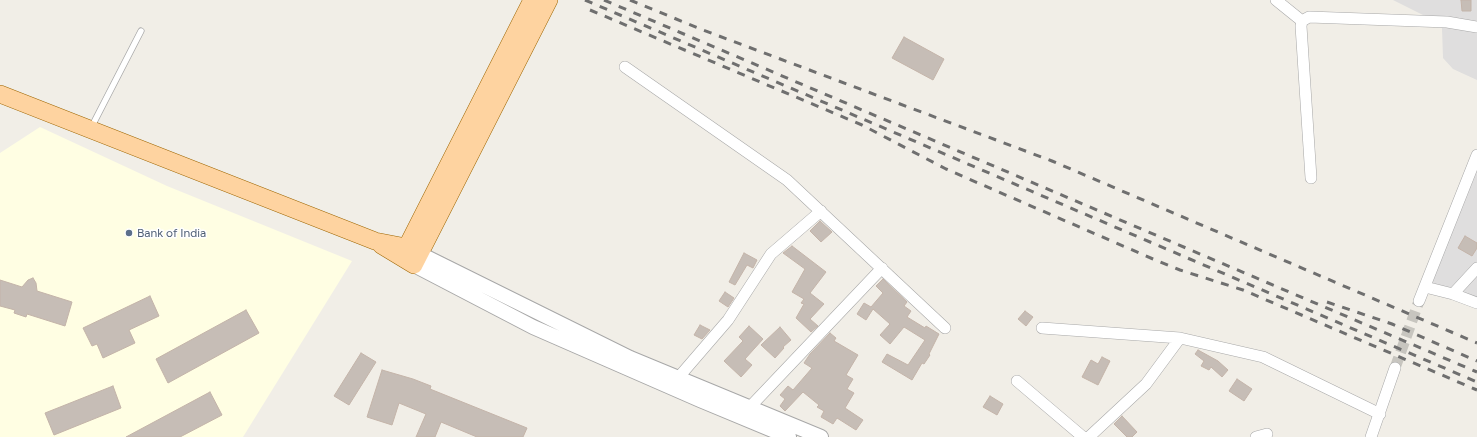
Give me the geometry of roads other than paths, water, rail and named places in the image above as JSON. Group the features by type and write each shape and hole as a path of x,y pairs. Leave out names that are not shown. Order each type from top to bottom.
{"main road":[{"path":"526,28 532,0"},
{"path":"0,94 410,256 526,28 549,0"}],"street":[{"path":"1276,0 1302,21"},
{"path":"1311,178 1300,26 1302,21 1309,17 1440,21 1477,28"},
{"path":"625,67 781,176 945,328"},
{"path":"1419,301 1477,155"},
{"path":"678,378 728,320 771,254 820,211"},
{"path":"410,256 630,358 821,437"},
{"path":"410,256 533,327 789,437"},
{"path":"749,408 882,268"},
{"path":"1454,294 1477,268"},
{"path":"1425,287 1454,294 1477,303"},
{"path":"1042,328 1180,338 1268,359 1380,414"},
{"path":"1089,437 1146,384 1180,338"},
{"path":"1371,437 1396,368"},
{"path":"1017,381 1083,437"}],"lane":[{"path":"90,130 141,31"}],"tunnel":[{"path":"1395,368 1419,301"}],"railway":[{"path":"585,0 1477,382"},
{"path":"604,0 1477,372"},
{"path":"630,0 703,30 1052,161 1477,343"},
{"path":"590,10 862,125 946,169 1153,259 1180,270 1243,290 1477,390"},
{"path":"1327,302 1392,324 1477,361"}],"place":[{"name":"Bank of India","path":"129,233"}]}
